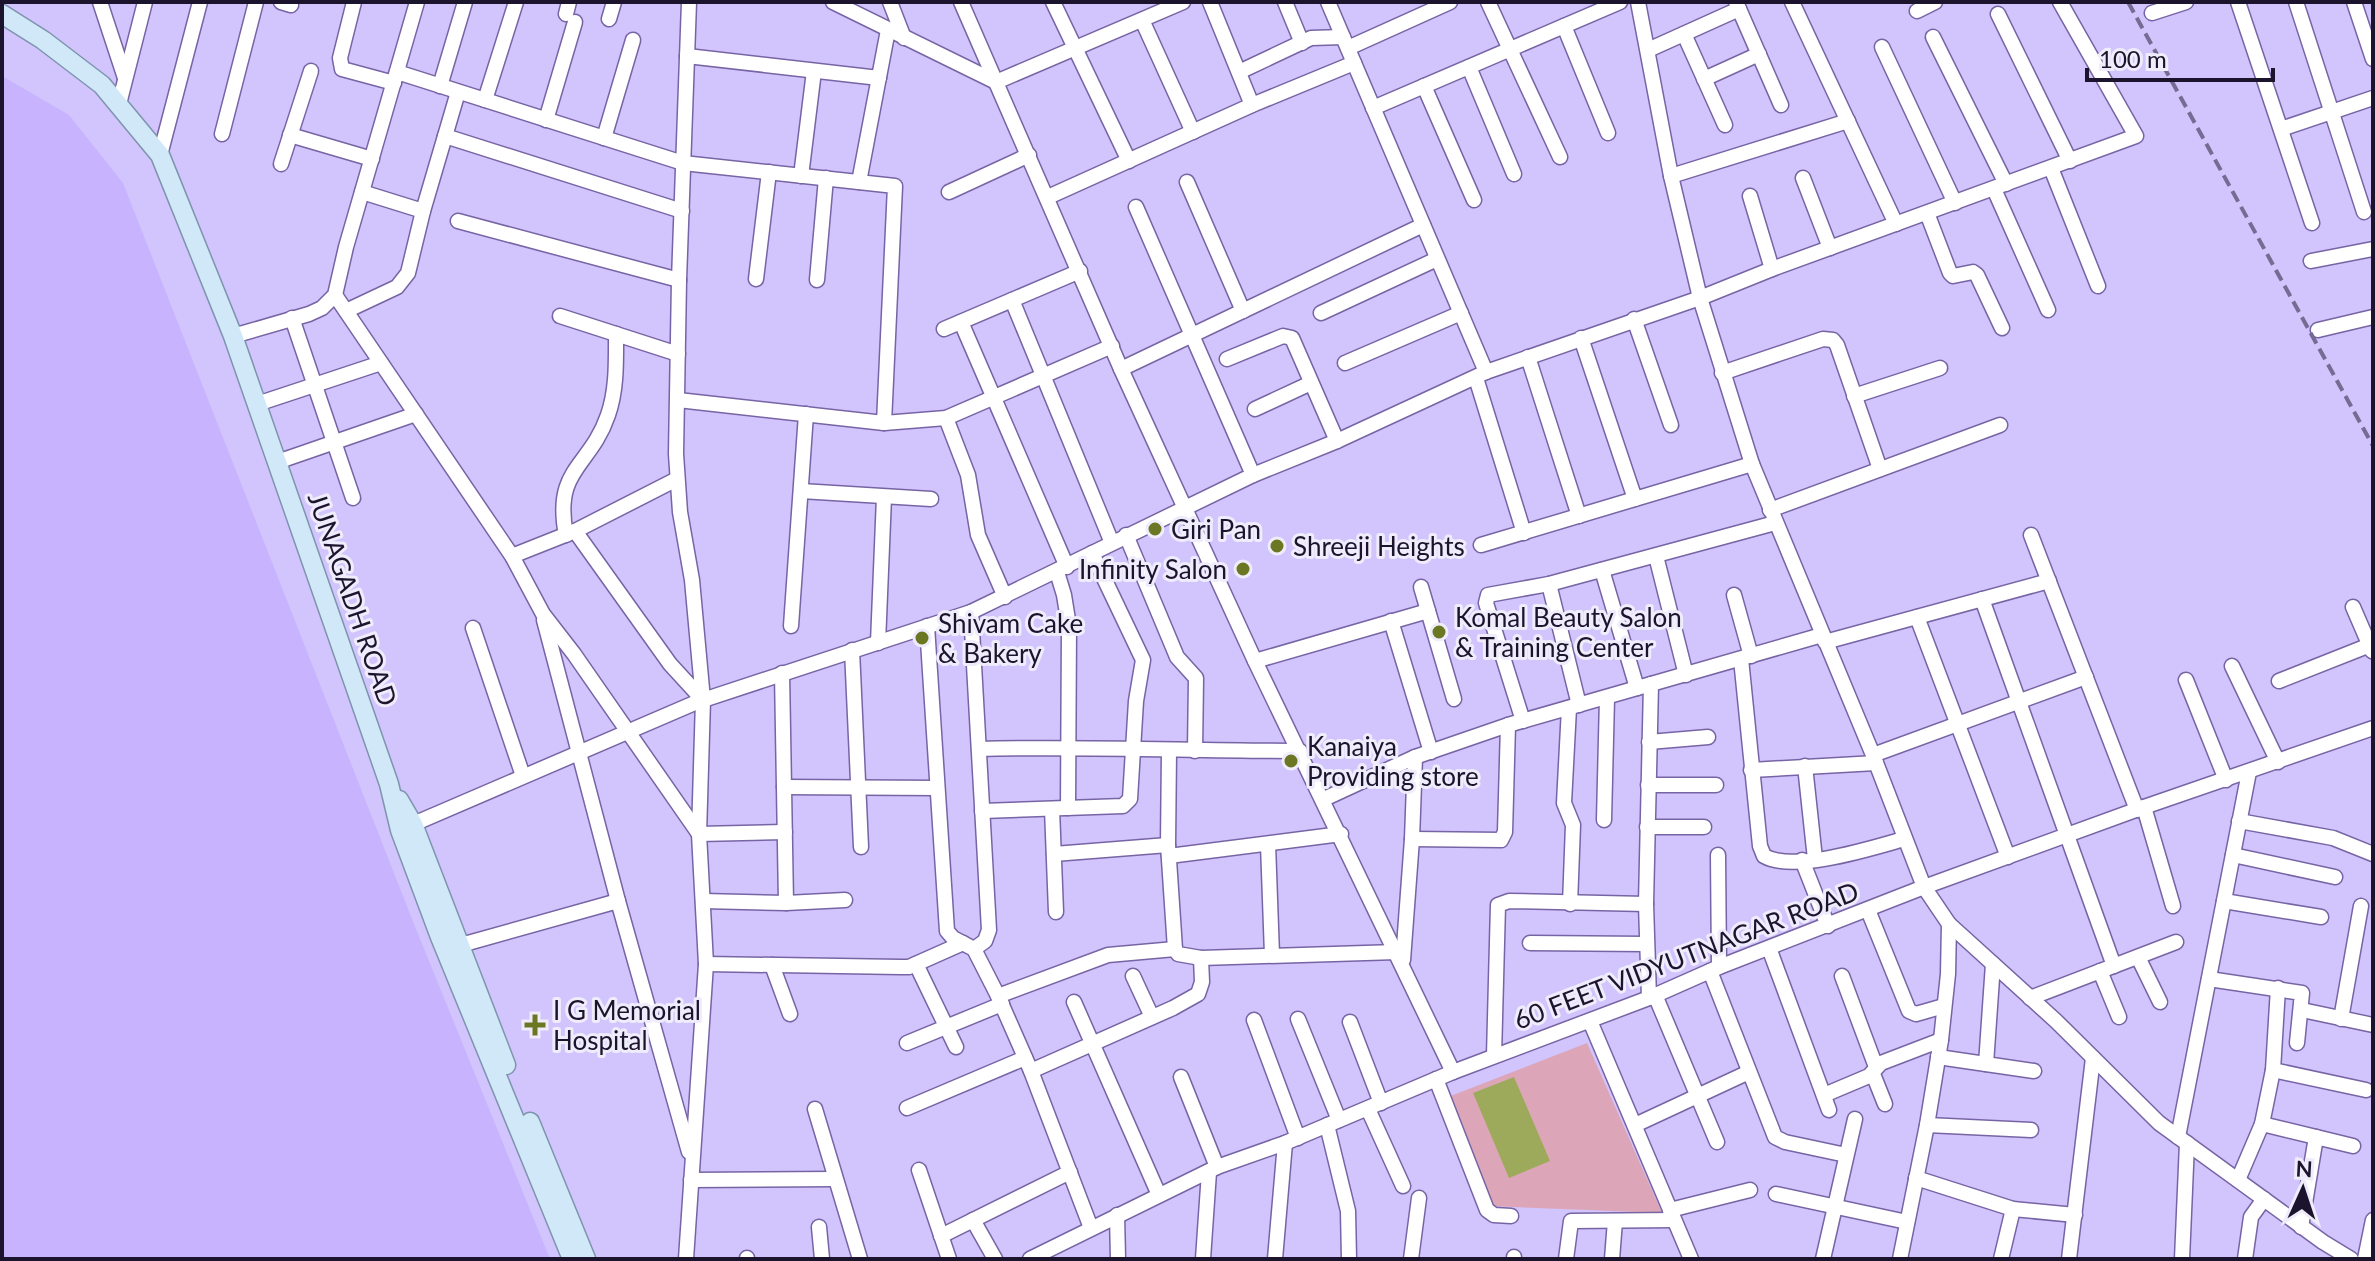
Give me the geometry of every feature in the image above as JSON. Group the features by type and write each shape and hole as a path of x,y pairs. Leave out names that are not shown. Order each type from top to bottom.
{"main road":[{"name":"JUNAGADH ROAD","path":"2,14 102,85 160,155 233,336 389,784 452,948"},
{"path":"452,948 572,1259"},
{"path":"452,948 586,1259"}],"street":[{"path":"100,2 125,78"},
{"path":"119,104 145,2"},
{"path":"160,155 200,2"},
{"path":"222,134 256,2"},
{"path":"354,2 340,58 342,69 440,86 683,163 895,186 884,423"},
{"path":"233,336 322,308 335,295 417,2"},
{"path":"440,86 465,2"},
{"path":"485,100 516,2"},
{"path":"609,19 614,2"},
{"path":"686,1259 706,964 699,834 703,700 692,580 677,479 679,280 689,2"},
{"path":"890,2 904,38"},
{"path":"961,2 1121,369 1255,661 1453,1072"},
{"path":"1053,2 1129,161"},
{"path":"837,3 996,82 1183,2"},
{"path":"1210,2 1252,105"},
{"path":"1285,2 1302,43"},
{"path":"1328,2 1461,313 1524,533"},
{"path":"1411,2 1417,17"},
{"path":"1048,197 1252,105 1348,49 1450,2"},
{"path":"1488,2 1560,157"},
{"path":"1373,108 1620,2"},
{"path":"1638,2 1671,176 1700,298 1722,373 1772,516 1924,887 1949,924 2159,1123 2301,1227 2328,1252 2351,1259"},
{"path":"1792,2 1896,224"},
{"path":"1917,11 1935,2"},
{"path":"406,827 703,700 971,612 1253,475 1337,441 1481,375 1700,298 2136,136 2060,2"},
{"path":"2152,13 2186,2"},
{"path":"2238,2 2312,223"},
{"path":"2296,2 2364,212"},
{"path":"2354,2 2370,40 2373,59"},
{"path":"1648,50 1738,6 1781,105"},
{"path":"546,120 570,13"},
{"path":"1998,14 2070,161"},
{"path":"1142,20 1193,132"},
{"path":"1564,26 1608,133"},
{"path":"859,182 888,30"},
{"path":"1684,34 1725,125"},
{"path":"1239,72 1322,36 1348,49"},
{"path":"1933,37 2000,186 2048,310"},
{"path":"604,138 633,40"},
{"path":"1882,47 1955,203"},
{"path":"1704,79 1759,54"},
{"path":"687,56 879,78"},
{"path":"1469,67 1514,174"},
{"path":"281,164 311,71"},
{"path":"801,176 814,71"},
{"path":"1424,86 1474,200"},
{"path":"346,311 404,281 458,92"},
{"path":"2281,129 2373,98"},
{"path":"1671,176 1848,121"},
{"path":"290,135 372,159"},
{"path":"445,136 682,211"},
{"path":"949,192 1029,155"},
{"path":"2051,168 2098,286"},
{"path":"756,279 769,172"},
{"path":"817,280 826,178"},
{"path":"1803,178 1830,248"},
{"path":"1187,182 1243,311"},
{"path":"362,192 423,211"},
{"path":"1750,196 1772,269"},
{"path":"1136,207 1253,475"},
{"path":"1927,213 1950,273 1953,276 1973,272 1977,275 2002,328"},
{"path":"458,221 679,280"},
{"path":"1121,369 1423,225"},
{"path":"2311,261 2373,249"},
{"path":"1321,313 1437,259"},
{"path":"944,329 1080,271"},
{"path":"335,295 512,556 543,614 699,834"},
{"path":"1012,300 1112,543"},
{"path":"1345,363 1461,313"},
{"path":"560,316 678,354"},
{"path":"2318,330 2373,317"},
{"path":"292,318 353,498"},
{"path":"1634,319 1671,425"},
{"path":"961,322 1062,569 1069,626 1068,808"},
{"path":"616,334 615,381 607,417 564,491 562,513 571,533 670,664 703,700"},
{"path":"1227,359 1288,336 1292,338 1337,441"},
{"path":"1581,338 1635,499"},
{"path":"1722,373 1828,339 1837,345 1880,469"},
{"path":"678,400 884,423 946,418 1112,346"},
{"path":"1528,357 1579,516"},
{"path":"257,404 381,363"},
{"path":"1854,396 1940,368"},
{"path":"1255,409 1311,383"},
{"path":"277,462 416,414"},
{"path":"791,626 806,414"},
{"path":"946,418 968,475 978,535 1005,597"},
{"path":"1412,839 1495,842 1504,837 1516,723 1486,598 1492,592 1549,584 1656,556 1772,516 1880,469 2000,425"},
{"path":"1481,545 1752,464"},
{"path":"512,556 571,533 677,479"},
{"path":"801,491 931,499"},
{"path":"878,643 884,497"},
{"path":"1126,535 1177,657 1196,678 1195,751"},
{"path":"2031,535 2140,809 2173,906"},
{"path":"982,811 1123,806 1127,803 1143,660 1092,553"},
{"path":"1656,556 1686,675"},
{"path":"1602,570 1644,686 1649,742 1646,944 1652,996 1717,1142"},
{"path":"1324,799 1415,757 1516,723 1746,657 1917,617 2049,581"},
{"path":"1549,584 1574,706 1564,803 1573,825 1570,904"},
{"path":"1421,587 1454,699"},
{"path":"1734,595 1746,657 1751,770 1764,856 1774,860 1842,856 1904,839"},
{"path":"1982,599 2067,836 2119,1017"},
{"path":"2279,681 2371,649 2353,607"},
{"path":"1255,661 1428,611"},
{"path":"706,964 901,967 985,941 989,930 971,612"},
{"path":"543,614 618,901 692,1164"},
{"path":"1917,617 2008,857"},
{"path":"1391,621 1431,752"},
{"path":"927,626 946,926 949,935 968,946 1000,1000 1091,1228"},
{"path":"473,628 523,776"},
{"path":"852,650 861,847"},
{"path":"2232,666 2278,762"},
{"path":"782,673 786,903"},
{"path":"1751,770 1874,759 1957,723 2086,677"},
{"path":"2186,680 2226,780"},
{"path":"1604,820 1607,698"},
{"name":"60 FEET VIDYUTNAGAR ROAD","path":"1030,1259 1213,1169 1453,1072 1590,1021 1924,887 2373,728"},
{"path":"1649,742 1708,737"},
{"path":"979,749 1067,746 1169,751 1300,751"},
{"path":"1169,751 1169,850 1175,949 1178,954 1201,958 1272,955 1400,958"},
{"path":"1400,958 1412,839 1415,757"},
{"path":"1805,766 1809,860 1828,926"},
{"path":"2182,1259 2183,1140 2209,979 2249,772"},
{"path":"1648,785 1716,785"},
{"path":"784,787 937,788"},
{"path":"1052,809 1056,912"},
{"path":"2239,821 2333,838 2373,854"},
{"path":"1647,827 1704,827"},
{"path":"699,834 785,832"},
{"path":"1054,854 1268,844 1341,834"},
{"path":"1268,844 1272,955"},
{"path":"1718,855 1715,969 1773,1133 1778,1140 1846,1155"},
{"path":"2233,855 2335,877"},
{"path":"703,901 786,903 845,900"},
{"path":"452,948 618,901"},
{"path":"1494,1056 1497,907 1505,901 1646,904"},
{"path":"2224,901 2321,917"},
{"path":"2341,1019 2361,906"},
{"path":"1868,910 1909,1011 1916,1014 1944,1006"},
{"path":"1900,1259 1941,1040 1949,924"},
{"path":"2030,998 2176,942"},
{"path":"1530,943 1646,944"},
{"path":"1769,948 1829,1110"},
{"path":"907,1043 1108,955 1175,949"},
{"path":"2138,957 2160,1002"},
{"path":"907,1108 1092,1044 1198,994 1202,982 1201,958"},
{"path":"916,964 956,1047"},
{"path":"1986,1064 1993,964"},
{"path":"772,965 790,1014"},
{"path":"1133,976 1152,1017"},
{"path":"1842,976 1885,1104"},
{"path":"2209,979 2302,993 2297,1043"},
{"path":"2238,1180 2262,1124 2273,1070 2278,988"},
{"path":"1074,1002 1159,1195"},
{"path":"2302,1010 2373,1025"},
{"path":"1298,1019 1333,1123 1348,1211 1349,1259"},
{"path":"1254,1020 1291,1140 1275,1259"},
{"path":"1590,1021 1691,1259"},
{"path":"1350,1022 1374,1106 1403,1186"},
{"path":"1824,1095 1941,1040"},
{"path":"1938,1057 2034,1071"},
{"path":"2069,1259 2093,1058"},
{"path":"2273,1070 2366,1090"},
{"path":"1635,1125 1749,1072"},
{"path":"1181,1077 1213,1169 1203,1259"},
{"path":"1436,1079 1487,1210 1494,1215 1511,1216"},
{"path":"815,1109 860,1259"},
{"path":"1823,1259 1855,1119"},
{"path":"2262,1124 2353,1146"},
{"path":"1927,1125 2031,1130"},
{"path":"2301,1227 2316,1137"},
{"path":"919,1170 949,1259"},
{"path":"941,1236 1070,1172"},
{"path":"1916,1178 2013,1209 2075,1215"},
{"path":"691,1180 835,1179"},
{"path":"1566,1259 1571,1221 1615,1221 1672,1215 1750,1190"},
{"path":"1776,1194 1907,1222"},
{"path":"1411,1259 1419,1198"},
{"path":"2245,1259 2251,1217 2264,1199"},
{"path":"2001,1259 2013,1209"},
{"path":"1117,1215 1118,1259"},
{"path":"973,1220 995,1259"},
{"path":"2365,1259 2373,1220"},
{"path":"1612,1259 1615,1221"},
{"path":"819,1227 822,1259"}],"shaded area":[{"path":"2,76 69,115 123,183 414,924 550,1259 2,1259"},
{"path":"1587,1043 1662,1213 1488,1206 1443,1099"},
{"path":"1514,1077 1550,1161 1509,1178 1473,1093"}],"railway":[{"path":"2128,2 2373,446"}],"place":[{"name":"Giri Pan","path":"1155,529"},
{"name":"Shreeji Heights","path":"1277,546"},
{"name":"Infinity Salon","path":"1243,569"},
{"name":"Komal Beauty Salon & Training Center","path":"1439,632"},
{"name":"Shivam Cake & Bakery","path":"922,638"},
{"name":"Kanaiya Providing store","path":"1291,761"},
{"name":"I G Memorial Hospital","path":"535,1025"}]}
